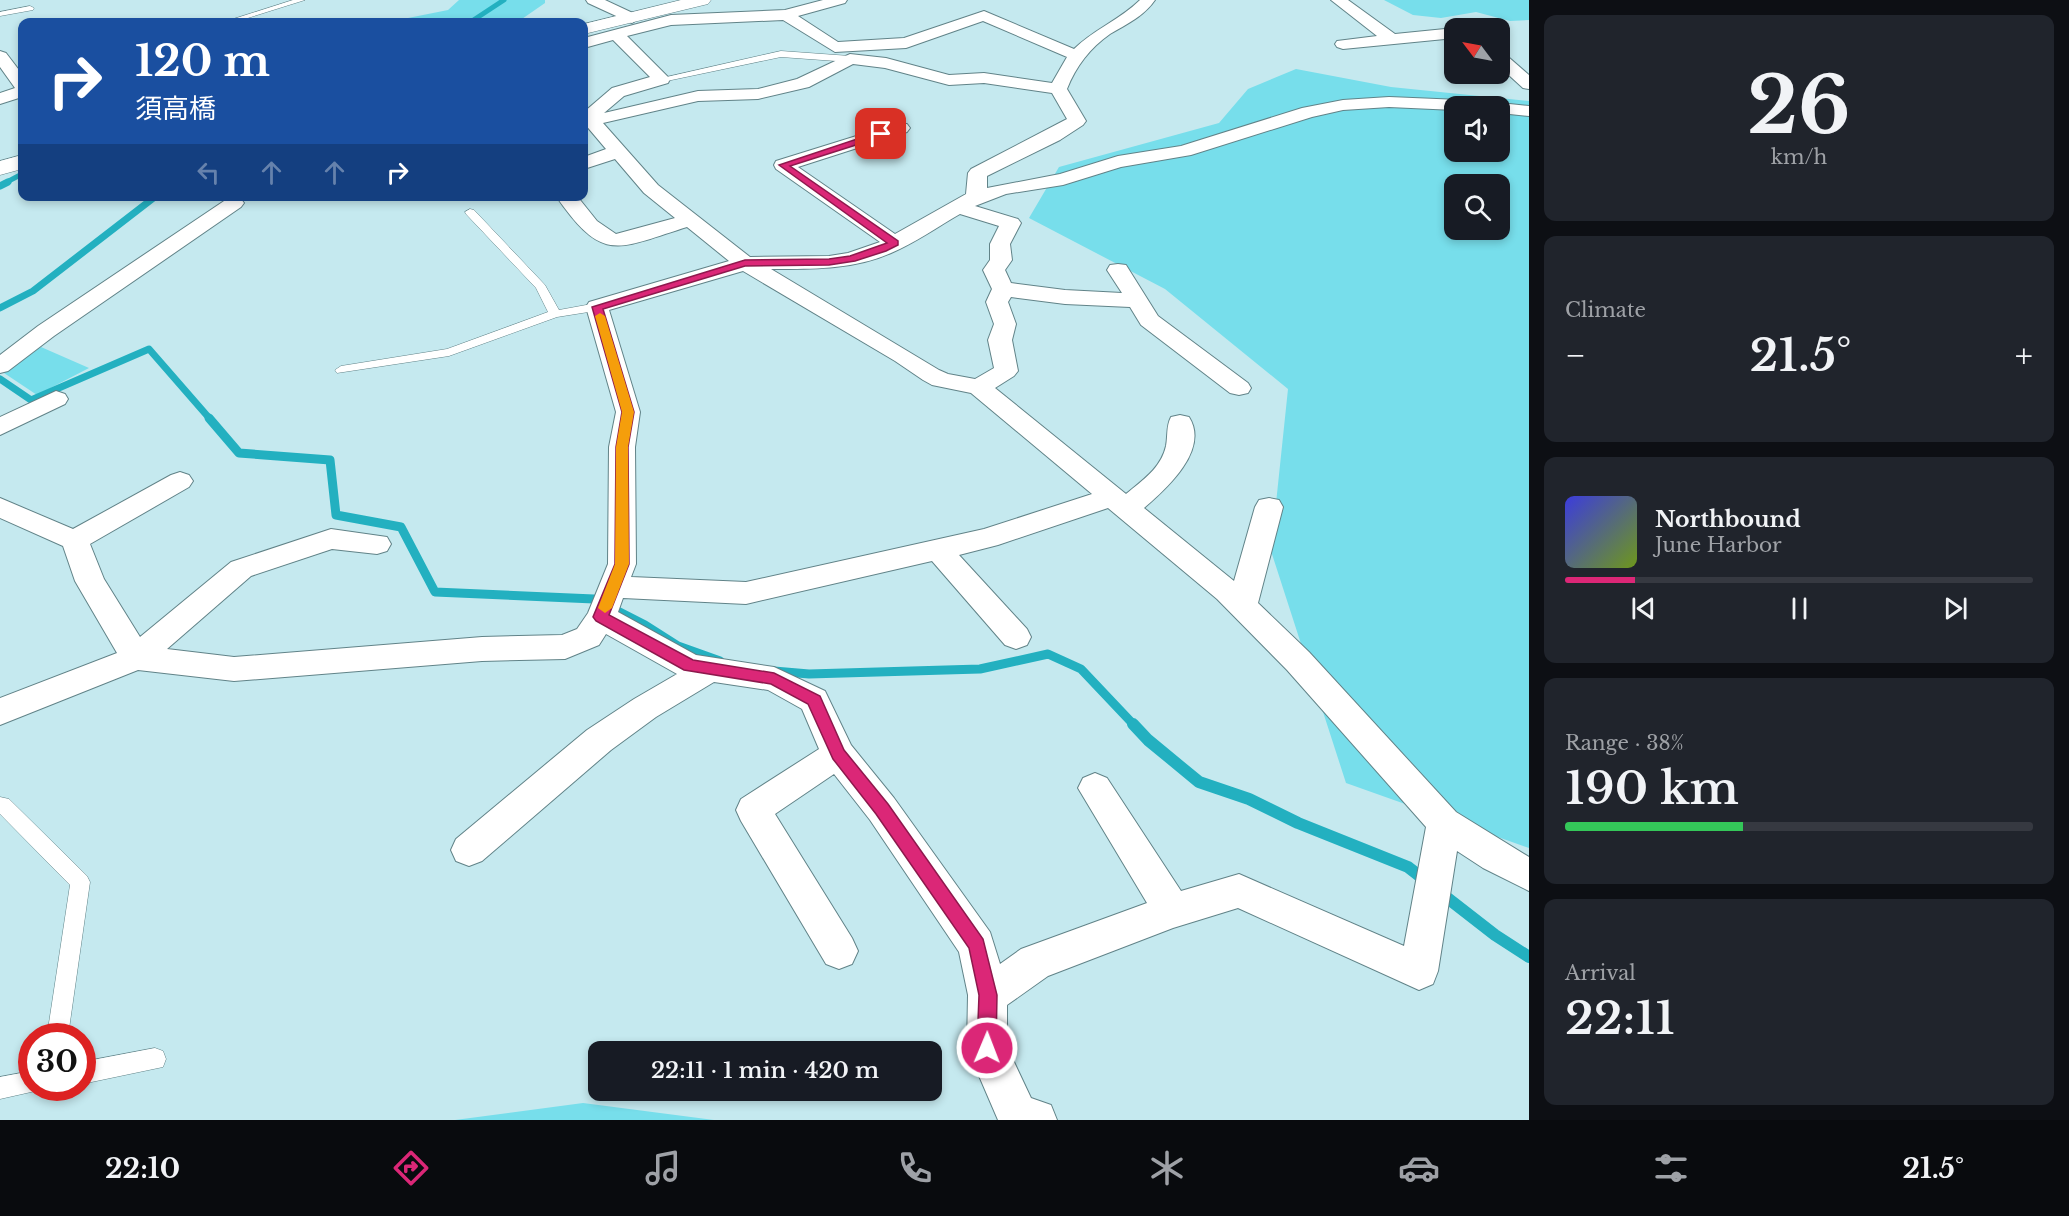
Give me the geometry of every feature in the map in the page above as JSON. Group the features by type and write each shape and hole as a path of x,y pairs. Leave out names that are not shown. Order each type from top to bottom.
{"highway":[{"path":"588,28 702,0"},
{"path":"0,168 18,163"}],"street":[{"path":"594,0 632,18"},
{"path":"588,42 671,20 786,15 840,0"},
{"path":"967,202 978,173 1001,160 1056,136 1077,121 1058,89 1064,71 1075,55 1113,26 1137,13 1148,0"},
{"path":"1338,0 1392,39"},
{"path":"786,15 850,59 886,63 949,80 984,78 1058,89"},
{"path":"835,48 906,43 984,16 1075,55"},
{"path":"1343,44 1444,34"},
{"path":"616,35 662,79"},
{"path":"0,56 18,80"},
{"path":"588,118 698,96 758,94 803,83 850,59"},
{"path":"1510,67 1529,84"},
{"path":"588,118 618,92 662,79"},
{"path":"0,99 18,92"},
{"path":"136,658 234,669 482,649 565,647 588,637 609,598 622,564 622,447 628,412 597,307 745,263 840,260 883,249 967,202 1003,189 1063,179 1118,162 1184,151 1325,108 1389,102 1444,104"},
{"path":"1510,109 1529,111"},
{"path":"588,118 651,189 745,263 903,356 930,375 942,380 979,387 1242,606 1298,661 1444,824 1529,875"},
{"path":"894,243 783,165 901,128"},
{"path":"588,163 617,152"},
{"path":"570,201 602,237 611,240 621,241 689,220"},
{"path":"967,202 1011,224 1000,244 1001,260 994,270 1003,289"},
{"path":"0,366 46,331 234,203"},
{"path":"1118,270 1149,320 1239,388"},
{"path":"1003,289 1065,297 1137,301"},
{"path":"979,387 1006,371 1000,340 1005,324 997,302 1003,289"},
{"path":"0,427 56,399"},
{"path":"609,598 746,593 805,582 988,538 1118,503 1172,468 1182,443 1180,423"},
{"path":"75,540 180,481"},
{"path":"0,507 75,540 90,581 136,658"},
{"path":"1242,606 1269,507"},
{"path":"0,712 136,658 241,570 331,539 377,544"},
{"path":"938,550 1016,637"},
{"path":"609,598 690,666 774,679 814,700 838,754 882,809 977,945 988,995 987,1048 1018,1116 1036,1120"},
{"path":"469,850 598,740 645,708 709,670"},
{"path":"838,754 753,810 839,951"},
{"path":"1095,788 1173,911"},
{"path":"988,995 1035,962 1173,911 1239,891 1419,971 1444,824"}],"lane":[{"path":"241,18 301,0"},
{"path":"0,14 30,8"},
{"path":"662,79 781,54 850,59"},
{"path":"470,212 541,287 555,314"},
{"path":"341,370 448,352 555,314 597,307"},
{"path":"0,805 3,805 80,882 60,1023"},
{"path":"96,1070 155,1059"},
{"path":"0,1088 18,1085"}],"shaded area":[{"path":"459,0 545,0 545,3 523,18 408,18 448,10"},
{"path":"1384,0 1529,0 1529,20 1510,21 1510,18 1499,18 1476,12 1441,18 1413,15"},
{"path":"1296,69 1391,87 1480,96 1444,96 1444,162 1510,162 1510,99 1529,101 1529,848 1346,783 1271,551 1288,389 1165,289 1029,218 1059,167 1219,123 1248,89"},
{"path":"41,347 89,368 37,395 4,373"},
{"path":"583,1103 714,1120 455,1120"}],"waterway":[{"path":"477,18 504,0"},
{"path":"5,183 18,176"},
{"path":"0,186 8,182"},
{"path":"0,308 33,291 150,201"},
{"path":"0,379 31,400 149,349 210,419"},
{"path":"209,418 239,453 330,460 336,515 401,527 435,592 594,599 645,625 678,646 720,661"},
{"path":"774,671 809,674 980,669 1048,654 1081,669 1134,725"},
{"path":"1133,724 1148,740 1199,782 1249,799 1298,823 1408,867 1426,881"},
{"path":"1441,893 1495,935 1529,957"}],"slow traffic":[{"path":"600,316 628,412 622,447 622,564 605,608"}],"route":[{"path":"881,134 783,165 894,243 851,259 829,262 745,263 597,307 628,412 622,447 622,564 601,617 690,666 774,679 814,700 838,754 882,809 977,945 988,995 987,1048"}]}
